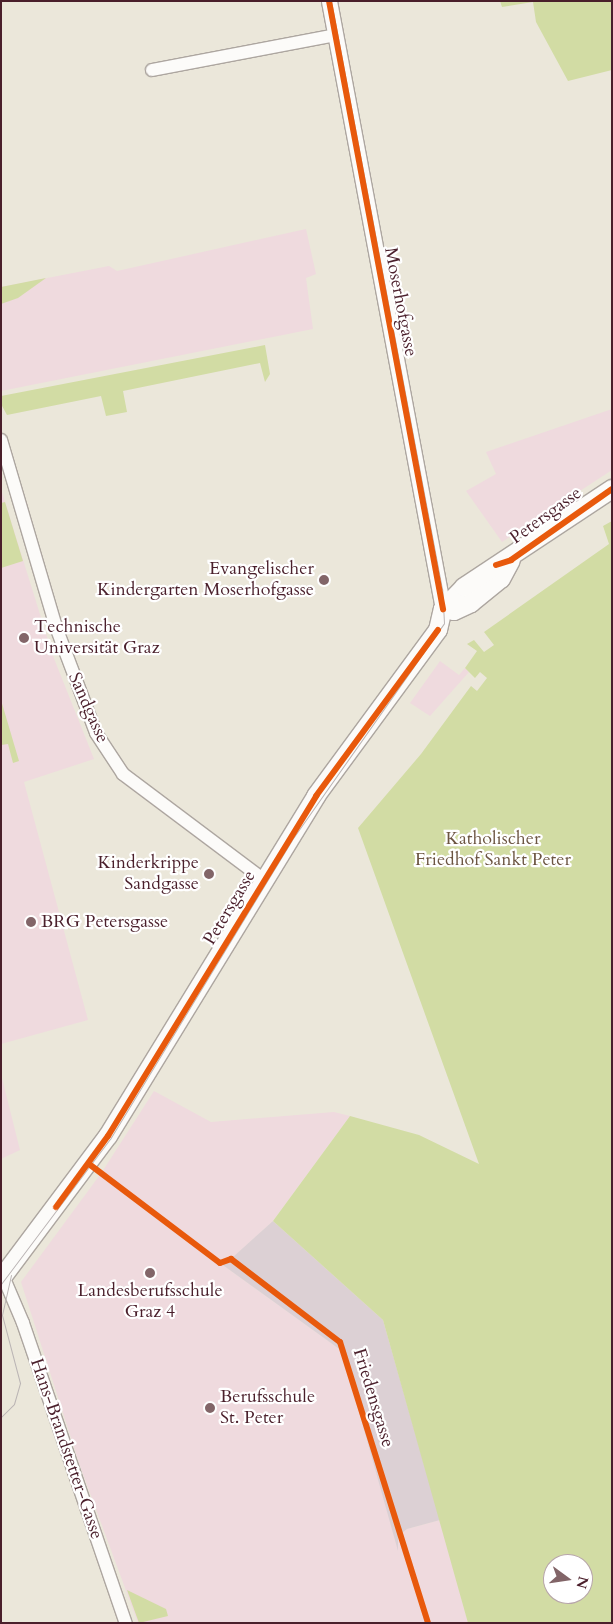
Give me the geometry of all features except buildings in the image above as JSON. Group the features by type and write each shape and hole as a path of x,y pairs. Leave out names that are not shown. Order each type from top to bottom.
{"main road":[{"name":"Petersgasse","path":"2,1278 108,1136 316,796 438,630 443,609 464,588 511,560 612,489"}],"street":[{"name":"Moserhofgasse","path":"329,1 443,609"},
{"path":"152,70 335,35"},
{"name":"Sandgasse","path":"1,440 56,627 96,733 123,774 264,880"},
{"name":"Hans-Brandstetter-Gasse","path":"2,1278 23,1323 126,1623"}],"shaded area":[{"path":"306,229 316,274 306,278 313,329 1,391 1,287 109,266 117,271"},
{"path":"612,409 612,470 502,542 466,491 496,474 486,452"},
{"path":"1,489 53,656 94,759 24,782 88,1020 1,1044"},
{"path":"440,661 459,675 465,668 469,672 430,716 410,703"},
{"path":"1,1074 20,1150 1,1159"},
{"name":"Berufsschule St. Peter","path":"154,1091 211,1122 334,1112 350,1116 273,1221 231,1259 220,1263 342,1351 398,1549 398,1536 407,1529 440,1520 468,1623 138,1623 80,1466 21,1282 102,1172"},
{"path":"273,1221 383,1320 440,1520 407,1529 398,1536 398,1551 342,1351 220,1263 233,1257"}],"green space":[{"path":"500,1 612,1 612,70 568,81 536,22 533,2 502,7"},
{"path":"46,278 18,298 1,304 1,287"},
{"path":"265,345 270,374 265,382 260,363 123,391 127,412 106,416 101,396 7,415 1,404 1,396"},
{"path":"5,502 23,561 1,568 1,503"},
{"name":"Katholischer Friedhof Sankt Peter","path":"612,521 612,1623 468,1623 383,1320 273,1221 350,1116 419,1135 479,1164 358,828 421,754 471,686 477,691 487,678 480,672 475,678 465,668 477,651 467,644 474,640 484,652 494,645 484,632 609,544 603,526"},
{"path":"1,700 19,761 13,763 8,744 1,745"},
{"path":"127,1590 166,1609 168,1616 139,1623"}],"tram line":[{"path":"1,1284 110,1139 291,841 444,623 442,589 331,1"},
{"path":"1,1417 14,1404 20,1383 2,1315 11,1275"}],"cycle path":[{"path":"329,1 443,609"},
{"path":"496,565 511,560 612,489"},
{"path":"56,1207 108,1136 316,796 438,630"},
{"name":"Friedensgasse","path":"89,1164 220,1263 231,1259 340,1342 428,1623"}],"place":[{"name":"Evangelischer Kindergarten Moserhofgasse","path":"324,580"},
{"name":"Technische Universität Graz","path":"24,638"},
{"name":"Kinderkrippe Sandgasse","path":"209,874"},
{"name":"BRG Petersgasse","path":"31,922"},
{"name":"Landesberufsschule Graz 4","path":"150,1273"},
{"name":"Berufsschule St. Peter","path":"210,1408"}]}
